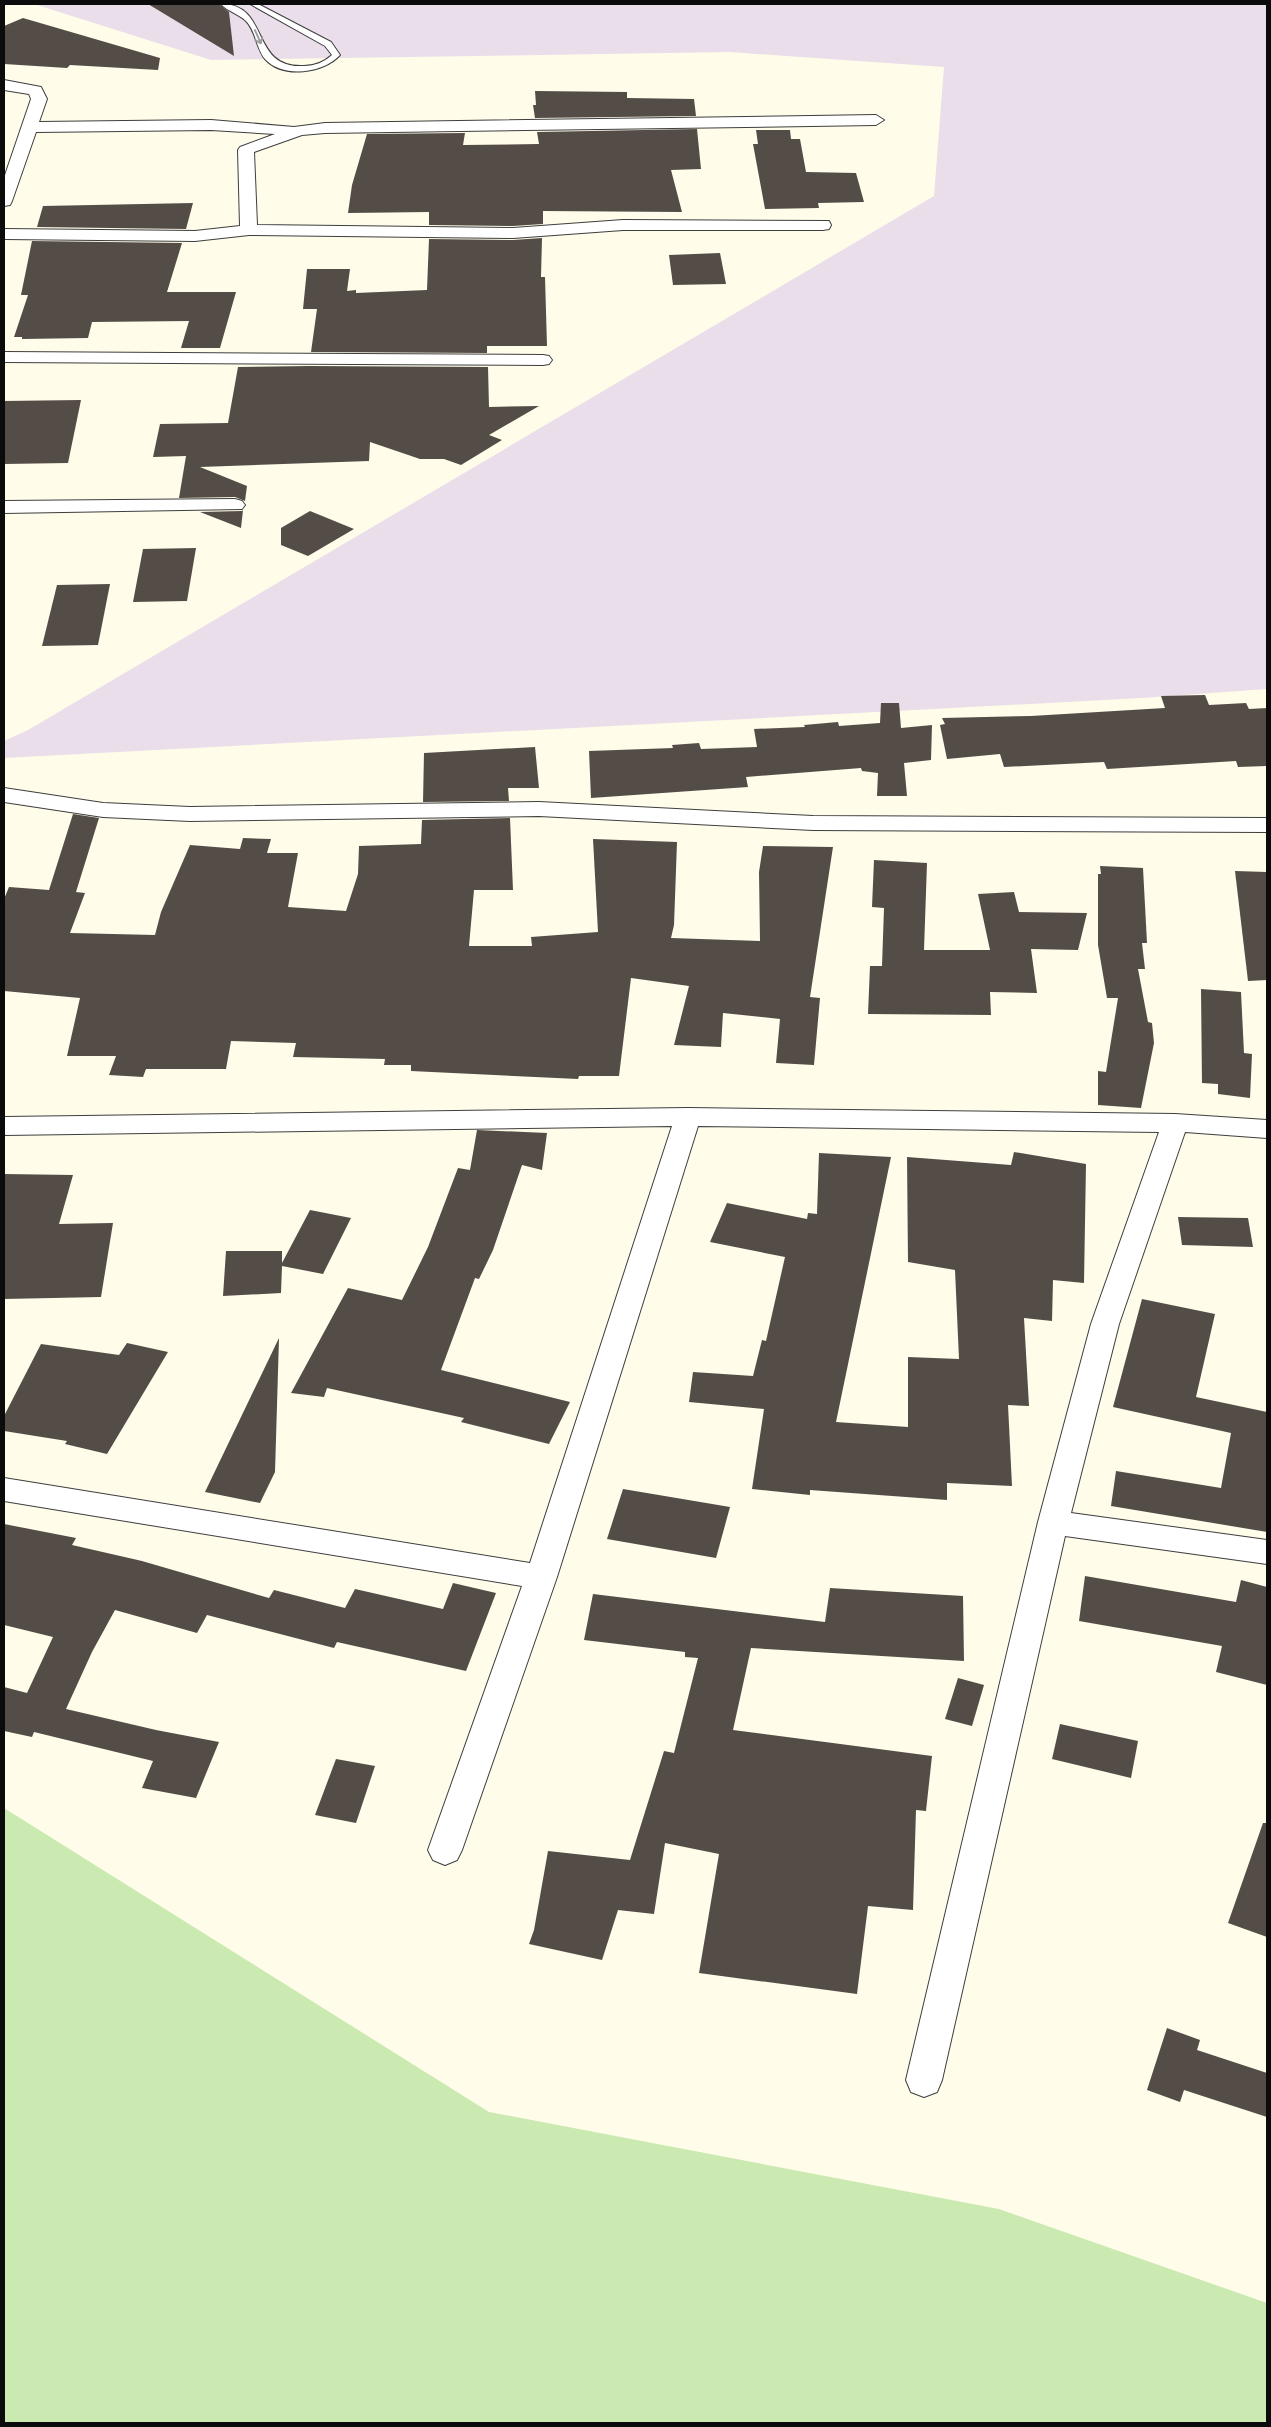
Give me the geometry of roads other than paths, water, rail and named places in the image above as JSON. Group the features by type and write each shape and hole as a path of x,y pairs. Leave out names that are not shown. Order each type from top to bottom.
{"street":[{"path":"4,85 36,90 39,99 4,201"},
{"path":"29,127 212,125 300,130 325,128 876,120"},
{"path":"249,230 246,150 300,130"},
{"path":"4,234 195,236 249,230 513,233 623,225 823,225"},
{"path":"4,357 543,360"},
{"path":"4,507 235,505"},
{"path":"4,795 103,810 190,814 539,809 813,823 1267,825"},
{"path":"445,1850 541,1577 688,1117"},
{"path":"4,1126 688,1117 1176,1123 1267,1129"},
{"path":"924,2080 1053,1522 1105,1324 1176,1123"},
{"path":"4,1490 541,1577"},
{"path":"1053,1522 1267,1552"}],"lane":[{"path":"224,4 251,22 266,55 271,61 293,67 308,67 324,65 336,55 328,44 253,4"}]}
